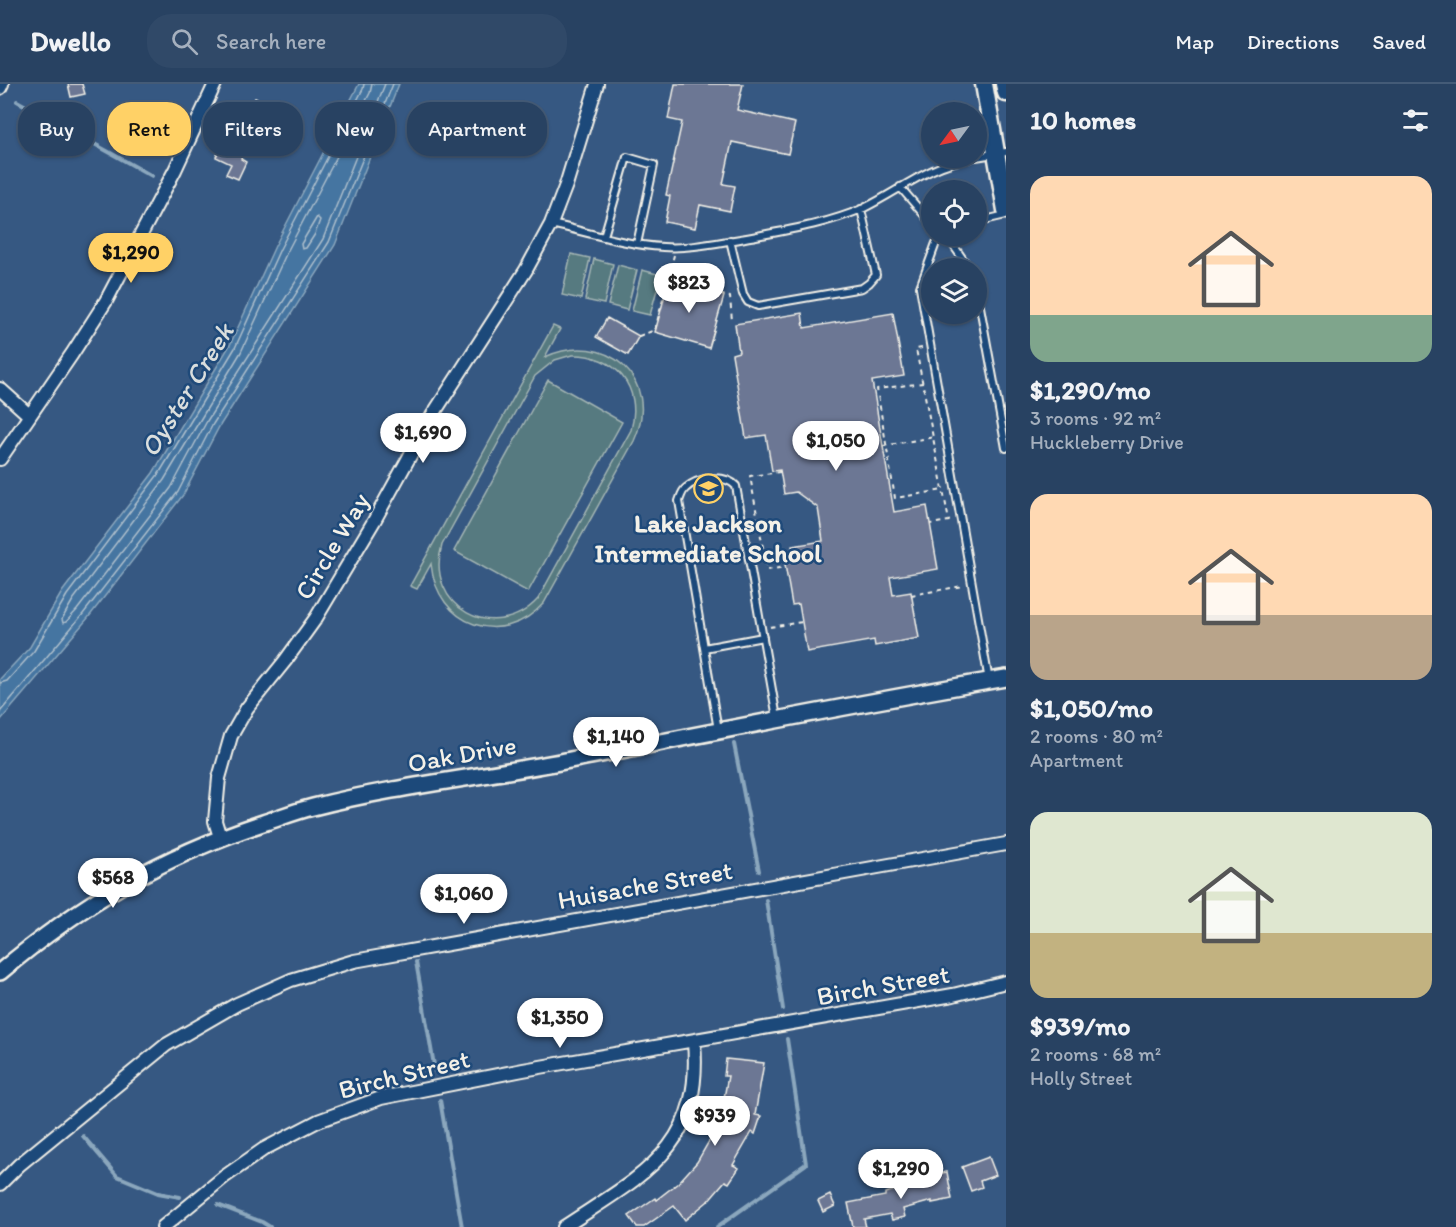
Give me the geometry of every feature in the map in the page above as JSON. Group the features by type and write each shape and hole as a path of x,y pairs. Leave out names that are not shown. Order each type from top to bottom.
{"main road":[{"path":"984,84 1001,153 1006,212"},
{"path":"1004,84 1006,93"}],"street":[{"path":"0,459 106,302 176,170 215,84"},
{"name":"Circle Way","path":"220,837 214,821 219,778 231,736 247,708 285,661 337,584 432,416 526,270 551,224 569,175 597,84"},
{"path":"0,389 29,415"},
{"name":"Oak Drive","path":"0,972 30,947 94,901 172,858 220,837 312,807 382,792 552,763 1006,678"},
{"name":"Huisache Street","path":"0,1184 28,1157 166,1045 237,1004 291,980 354,961 1006,844"},
{"name":"Birch Street","path":"163,1227 224,1177 264,1149 346,1109 381,1098 523,1070 953,995 1006,982"},
{"path":"564,1227 640,1176 661,1157 685,1121 693,1096 696,1073 694,1042"}],"lane":[{"path":"604,236 627,156 654,165 637,244"},
{"path":"551,224 637,244 676,246 730,240 823,223 861,209 940,168"},
{"path":"900,187 921,211"},
{"path":"730,240 743,294 747,302 758,306 862,288 876,275 861,209"},
{"path":"987,218 1006,212"},
{"path":"935,246 920,287 989,681"},
{"path":"983,324 1006,448"},
{"path":"718,731 679,501 683,489 693,482 722,477 730,480 736,486 777,720"},
{"path":"704,648 763,638"}],"path":[{"path":"639,336 655,330 676,246"},
{"path":"668,280 730,297 732,321"},
{"path":"916,349 949,521 930,524"},
{"path":"923,382 877,389 885,446 895,498 943,490"},
{"path":"885,446 946,435"},
{"path":"780,472 750,476 767,570 785,567"},
{"path":"911,595 972,584"},
{"path":"761,629 802,622"}],"green space":[{"path":"571,254 590,258 581,299 562,295"},
{"path":"594,259 613,264 604,304 585,300"},
{"path":"618,265 637,270 627,310 608,305"},
{"path":"642,270 661,275 650,315 632,311"},
{"path":"553,326 560,329 545,357 567,350 589,350 607,355 623,365 634,380 640,398 641,418 634,441 544,603 527,617 509,625 491,627 474,624 458,616 445,602 436,585 431,564 417,589 410,586","holes":["572,355 587,356 613,367 629,387 634,414 631,430 538,599 521,613 502,619 484,619 467,613 453,602 443,586 439,567 442,545 535,376 555,360"]},
{"path":"548,380 622,422 528,592 454,551"}],"water":[{"path":"359,84 399,84 392,102 350,102"},
{"path":"322,156 370,156 335,245 219,427 183,495 88,618 0,721 0,679 30,647 62,592 153,473 230,345 275,246"}],"building":[{"path":"68,84 82,84 85,94 71,97"},
{"path":"675,84 743,84 737,110 795,123 788,154 732,142 723,184 735,186 730,211 700,205 695,228 665,222 670,196 666,195 682,122 668,119"},
{"path":"242,156 241,159 246,162 238,179 226,174 231,164 216,157"},
{"path":"669,280 724,296 709,348 655,332"},
{"name":"Lake Jackson Intermediate School","path":"802,313 804,328 893,313 904,376 872,381 894,512 927,506 938,569 890,577 893,595 911,592 919,638 875,646 874,640 807,652 799,604 792,605 783,553 793,551 792,546 823,541 818,508 796,492 784,494 780,470 772,471 766,435 746,438 732,354 739,352 735,324"},
{"path":"607,318 639,336 628,355 596,337"},
{"path":"726,1059 764,1063 755,1115 761,1116 755,1134 752,1132 733,1165 739,1168 729,1183 725,1181 707,1202 685,1220 674,1206 644,1227 637,1227 629,1216 655,1198 656,1200 678,1183 697,1162 720,1122 715,1121 719,1108 722,1109 728,1076 724,1076"},
{"path":"989,1157 996,1175 980,1181 982,1187 971,1191 962,1167"},
{"path":"947,1172 952,1199 932,1203 932,1201 903,1209 905,1217 892,1220 890,1214 864,1219 866,1227 853,1227 848,1203 885,1196 885,1193 928,1181 927,1176"},
{"path":"830,1195 835,1206 823,1212 818,1201"}],"waterway":[{"path":"17,101 152,176"},
{"path":"734,744 759,871"},
{"path":"766,900 783,1009"},
{"path":"416,962 435,1071"},
{"path":"717,1227 806,1164 787,1039"},
{"path":"440,1100 462,1227"},
{"path":"83,1136 117,1176 158,1193 180,1197"},
{"path":"218,1205 270,1227"}],"place":[{"name":"Lake Jackson Intermediate School","path":"708,489"}],"water label":[{"name":"Oyster Creek","path":"187,390"}]}
